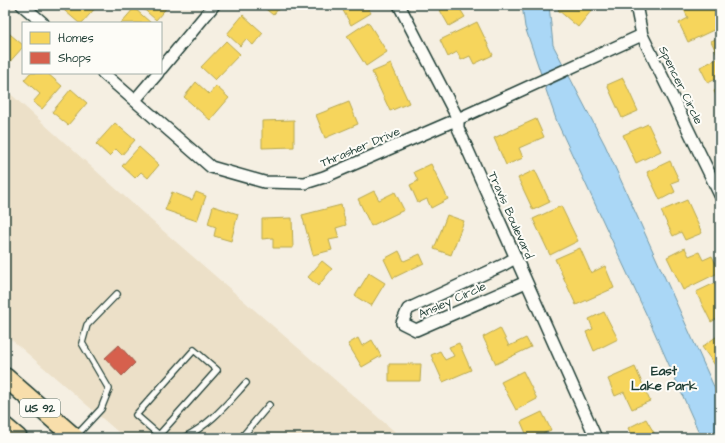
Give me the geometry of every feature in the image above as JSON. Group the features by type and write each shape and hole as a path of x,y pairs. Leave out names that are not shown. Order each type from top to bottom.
{"main road":[{"name":"US 92","path":"5,377 75,438"},
{"name":"US 92","path":"5,427 18,438"}],"street":[{"path":"22,5 42,22"},
{"path":"162,68 214,5"},
{"name":"Travis Boulevard","path":"399,5 458,119 458,128 596,438"},
{"name":"Spencer Circle","path":"636,5 642,35 720,195"},
{"name":"Thrasher Drive","path":"104,74 211,167 264,182 305,183 324,177 458,119 642,35"},
{"path":"135,100 157,74"},
{"name":"Ansley Circle","path":"515,258 408,309 402,323 416,330 526,282"}],"lane":[{"path":"75,438 101,409 109,389 82,343 87,325 117,294"},
{"path":"194,350 217,370 158,437 136,415 194,350"},
{"path":"182,438 198,430 212,420 246,383"},
{"path":"241,438 269,405"}],"shaded area":[{"path":"5,89 153,222 402,438 125,438 5,334"}],"water":[{"path":"522,5 549,5 553,45 563,64 541,74 525,27"},
{"path":"569,76 605,145 720,400 720,438 701,437 654,331 557,122 545,87"}],"building: Homes":[{"path":"58,5 97,6 83,22 78,22"},
{"path":"139,5 169,5 156,20"},
{"path":"261,5 282,5 273,15"},
{"path":"340,5 366,5 371,13 351,25"},
{"path":"437,5 468,5 460,9 465,17 449,26"},
{"path":"563,5 596,5 578,27 558,10"},
{"path":"682,5 715,5 720,14 720,27 688,42 679,23 688,18"},
{"path":"134,8 150,22 122,22"},
{"path":"243,15 263,33 253,45 246,39 240,46 227,34"},
{"path":"368,22 387,52 366,66 347,36"},
{"path":"477,22 493,55 474,64 470,56 461,60 457,52 448,57 440,40"},
{"path":"5,30 22,44 22,48 6,66"},
{"path":"720,37 720,77 708,83 700,67 719,58 711,41"},
{"path":"226,41 240,54 215,80 201,67"},
{"path":"391,64 409,103 390,111 372,72"},
{"path":"29,74 48,74 62,86 42,109 33,102 40,94 24,80"},
{"path":"623,78 638,111 622,118 607,85"},
{"path":"196,82 209,94 216,86 229,98 210,120 184,97"},
{"path":"720,88 720,104 714,91"},
{"path":"71,89 87,103 68,125 52,112"},
{"path":"349,102 358,124 325,138 316,115"},
{"path":"536,119 544,137 519,148 523,158 506,165 494,138"},
{"path":"294,120 294,147 262,148 262,121"},
{"path":"115,123 135,140 122,155 116,149 109,156 96,144"},
{"path":"648,124 661,151 636,163 623,135"},
{"path":"139,147 159,165 148,178 141,172 135,178 122,166"},
{"path":"670,161 679,180 671,183 675,192 660,200 647,172"},
{"path":"431,164 448,199 431,208 427,199 418,203 410,185 418,181 414,172"},
{"path":"535,170 550,202 533,210 518,178"},
{"path":"374,191 379,200 395,192 404,210 371,226 358,199"},
{"path":"172,192 192,200 196,192 206,196 197,221 165,210"},
{"path":"687,200 702,233 685,240 681,232 673,236 661,211"},
{"path":"341,205 346,225 336,228 339,238 329,240 332,250 313,255 302,215"},
{"path":"213,206 238,214 231,241 214,236 216,227 208,224"},
{"path":"561,206 578,241 550,255 533,219"},
{"path":"447,215 464,221 451,255 434,249"},
{"path":"292,218 293,248 273,248 273,238 262,239 262,219"},
{"path":"580,248 591,273 605,266 614,288 576,305 555,259"},
{"path":"685,248 689,256 699,252 703,260 712,256 720,272 683,290 667,257"},
{"path":"399,251 404,261 420,254 424,263 393,278 384,259"},
{"path":"322,261 332,269 318,286 308,277"},
{"path":"369,273 385,283 371,306 355,296"},
{"path":"717,282 720,288 720,317 711,322 696,292"},
{"path":"604,312 618,339 594,351 586,332 593,329 589,319"},
{"path":"500,328 509,346 526,338 531,347 496,364 483,337"},
{"path":"720,334 720,372 702,347"},
{"path":"358,338 362,346 372,340 381,356 362,367 348,344"},
{"path":"459,343 471,370 443,382 431,355 440,351 445,360 454,356 449,347"},
{"path":"389,364 421,364 420,381 389,381"},
{"path":"635,367 650,401 632,409 624,392 615,396 608,379"},
{"path":"523,371 537,399 516,410 501,382"},
{"path":"542,412 551,430 540,435 541,438 528,438 521,422"},
{"path":"646,419 657,438 633,438 628,428"}],"building: Shops":[{"path":"119,345 135,363 122,376 105,358"}],"district":[{"name":"East Lake Park","path":"664,378"}]}
